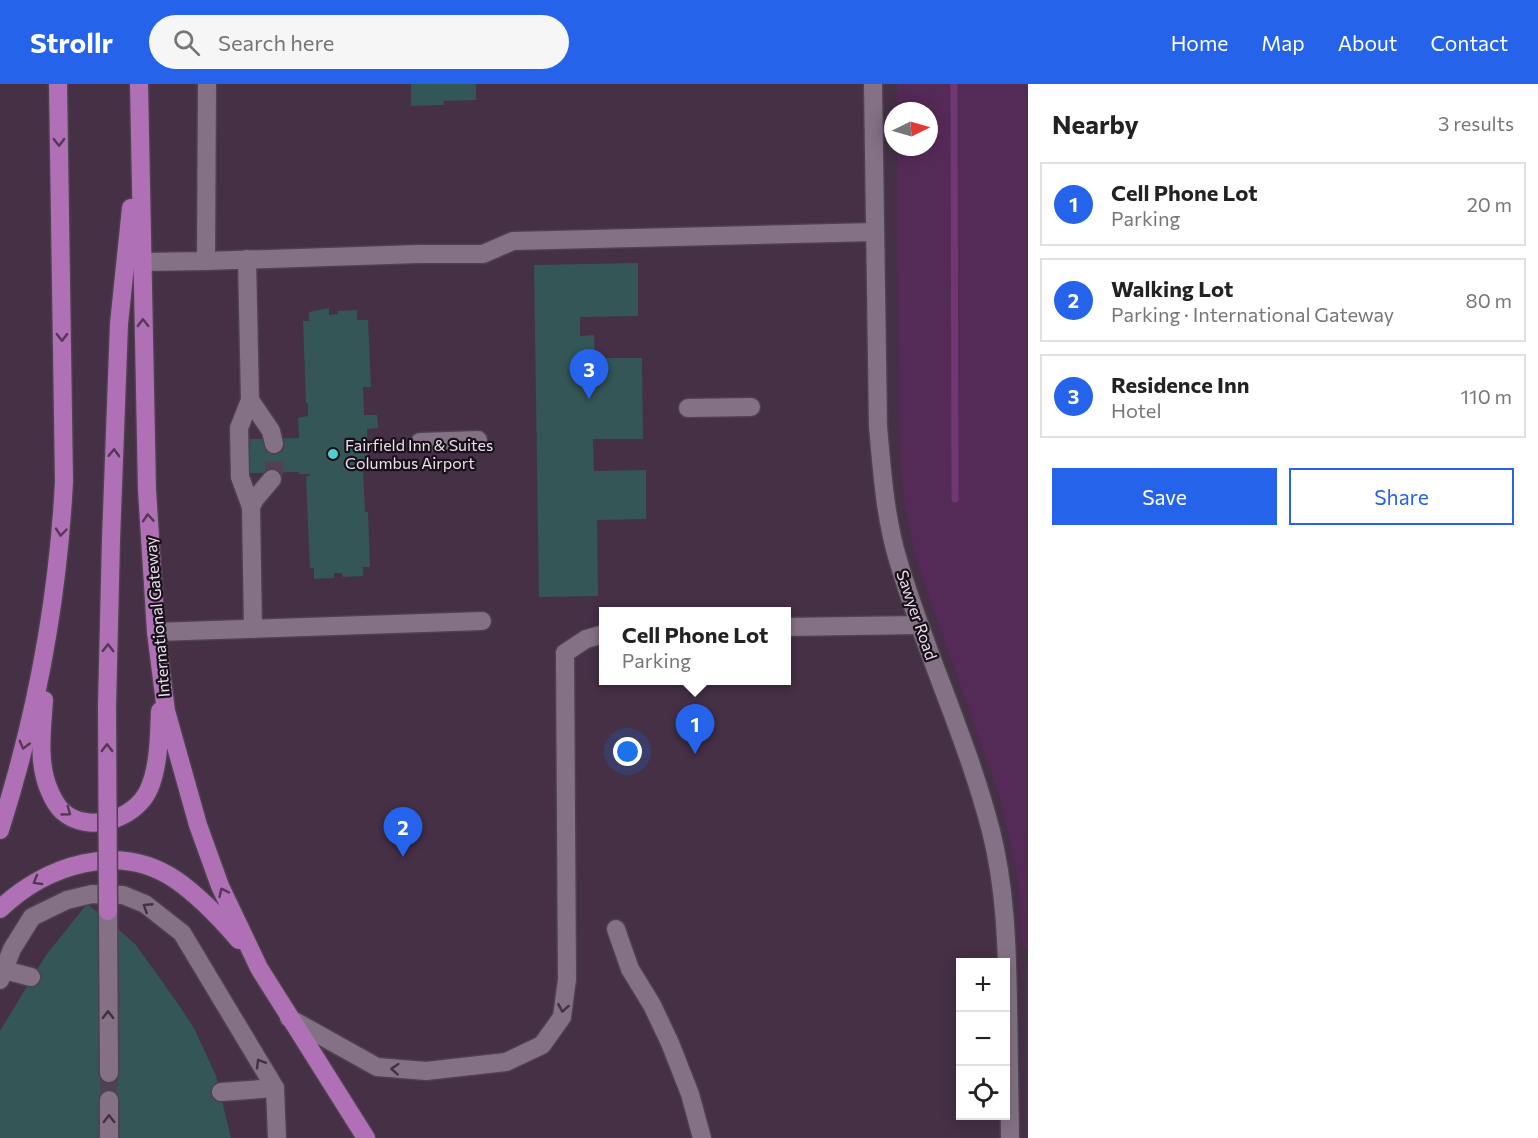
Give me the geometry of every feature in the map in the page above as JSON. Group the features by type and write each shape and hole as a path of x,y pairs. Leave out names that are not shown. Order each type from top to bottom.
{"main road":[{"path":"58,84 64,481 42,750 46,783 55,803 63,812 82,820 110,821 128,813 146,795 152,781 155,763 161,683"},
{"name":"International Gateway","path":"140,84 141,262 147,490 161,683 172,736 208,856 259,968 366,1138"},
{"path":"108,911 107,706 119,324 140,114"},
{"path":"0,830 29,727 44,655 57,573"},
{"path":"0,909 34,882 69,866 110,860 139,864 165,874 198,898 244,945 259,968"}],"street":[{"path":"206,261 207,84"},
{"name":"Sawyer Road","path":"873,84 878,426 882,480 897,559 976,779 991,832 1000,877 1007,968 1010,1138"},
{"path":"141,262 483,254 513,241 875,232"},
{"path":"247,259 250,400 239,428 240,477 250,507 253,629"},
{"path":"250,400 271,431 273,444"},
{"path":"688,408 751,407"},
{"path":"420,442 478,440"},
{"path":"250,507 272,479"},
{"path":"156,632 482,621"},
{"path":"791,627 919,625"},
{"path":"289,1018 377,1067 426,1071 506,1062 542,1045 562,1017 567,979 565,653 586,639 599,635"},
{"path":"31,977 2,975 12,949 32,916 67,900 92,894 123,895 145,904 182,933 275,1088 276,1138"},
{"path":"108,911 109,1073"},
{"path":"616,929 630,969 652,1005 670,1043 690,1094 702,1138"},
{"path":"220,1092 275,1088"},
{"path":"109,1100 109,1138"}],"shaded area":[{"path":"0,84 1028,84 1028,1138 0,1138"},
{"path":"897,84 1028,84 1028,948 1023,948 1018,878 1000,798 916,559 905,507 901,468 897,156 938,156 938,102 896,102"}],"building":[{"path":"411,84 476,84 476,100 443,101 444,105 411,106"},
{"path":"638,263 638,316 580,317 580,336 594,335 595,358 642,358 643,439 593,439 594,471 646,470 646,519 597,520 598,596 539,597 534,265"},
{"name":"Fairfield Inn & Suites Columbus Airport","path":"329,308 329,315 338,314 338,311 357,310 357,320 368,320 371,387 363,387 364,415 377,415 378,428 367,429 369,471 363,471 365,512 368,512 370,567 363,567 363,576 343,577 342,573 334,573 334,578 314,579 314,568 310,568 306,477 311,474 299,474 299,472 250,473 249,439 299,438 298,418 308,416 303,321 309,321 309,312"},
{"path":"87,904 136,945 195,1030 216,1076 231,1138 0,1138 0,1031 46,955"}],"waterway":[{"path":"954,84 955,499"}],"tunnel":[{"path":"272,479 274,444"},
{"path":"109,1073 109,1100"}],"place":[{"name":"Residence Inn","path":"589,399"},
{"name":"Fairfield Inn & Suites Columbus Airport","path":"333,454"},
{"name":"Cell Phone Lot","path":"695,754"},
{"name":"Walking Lot","path":"403,857"}]}
